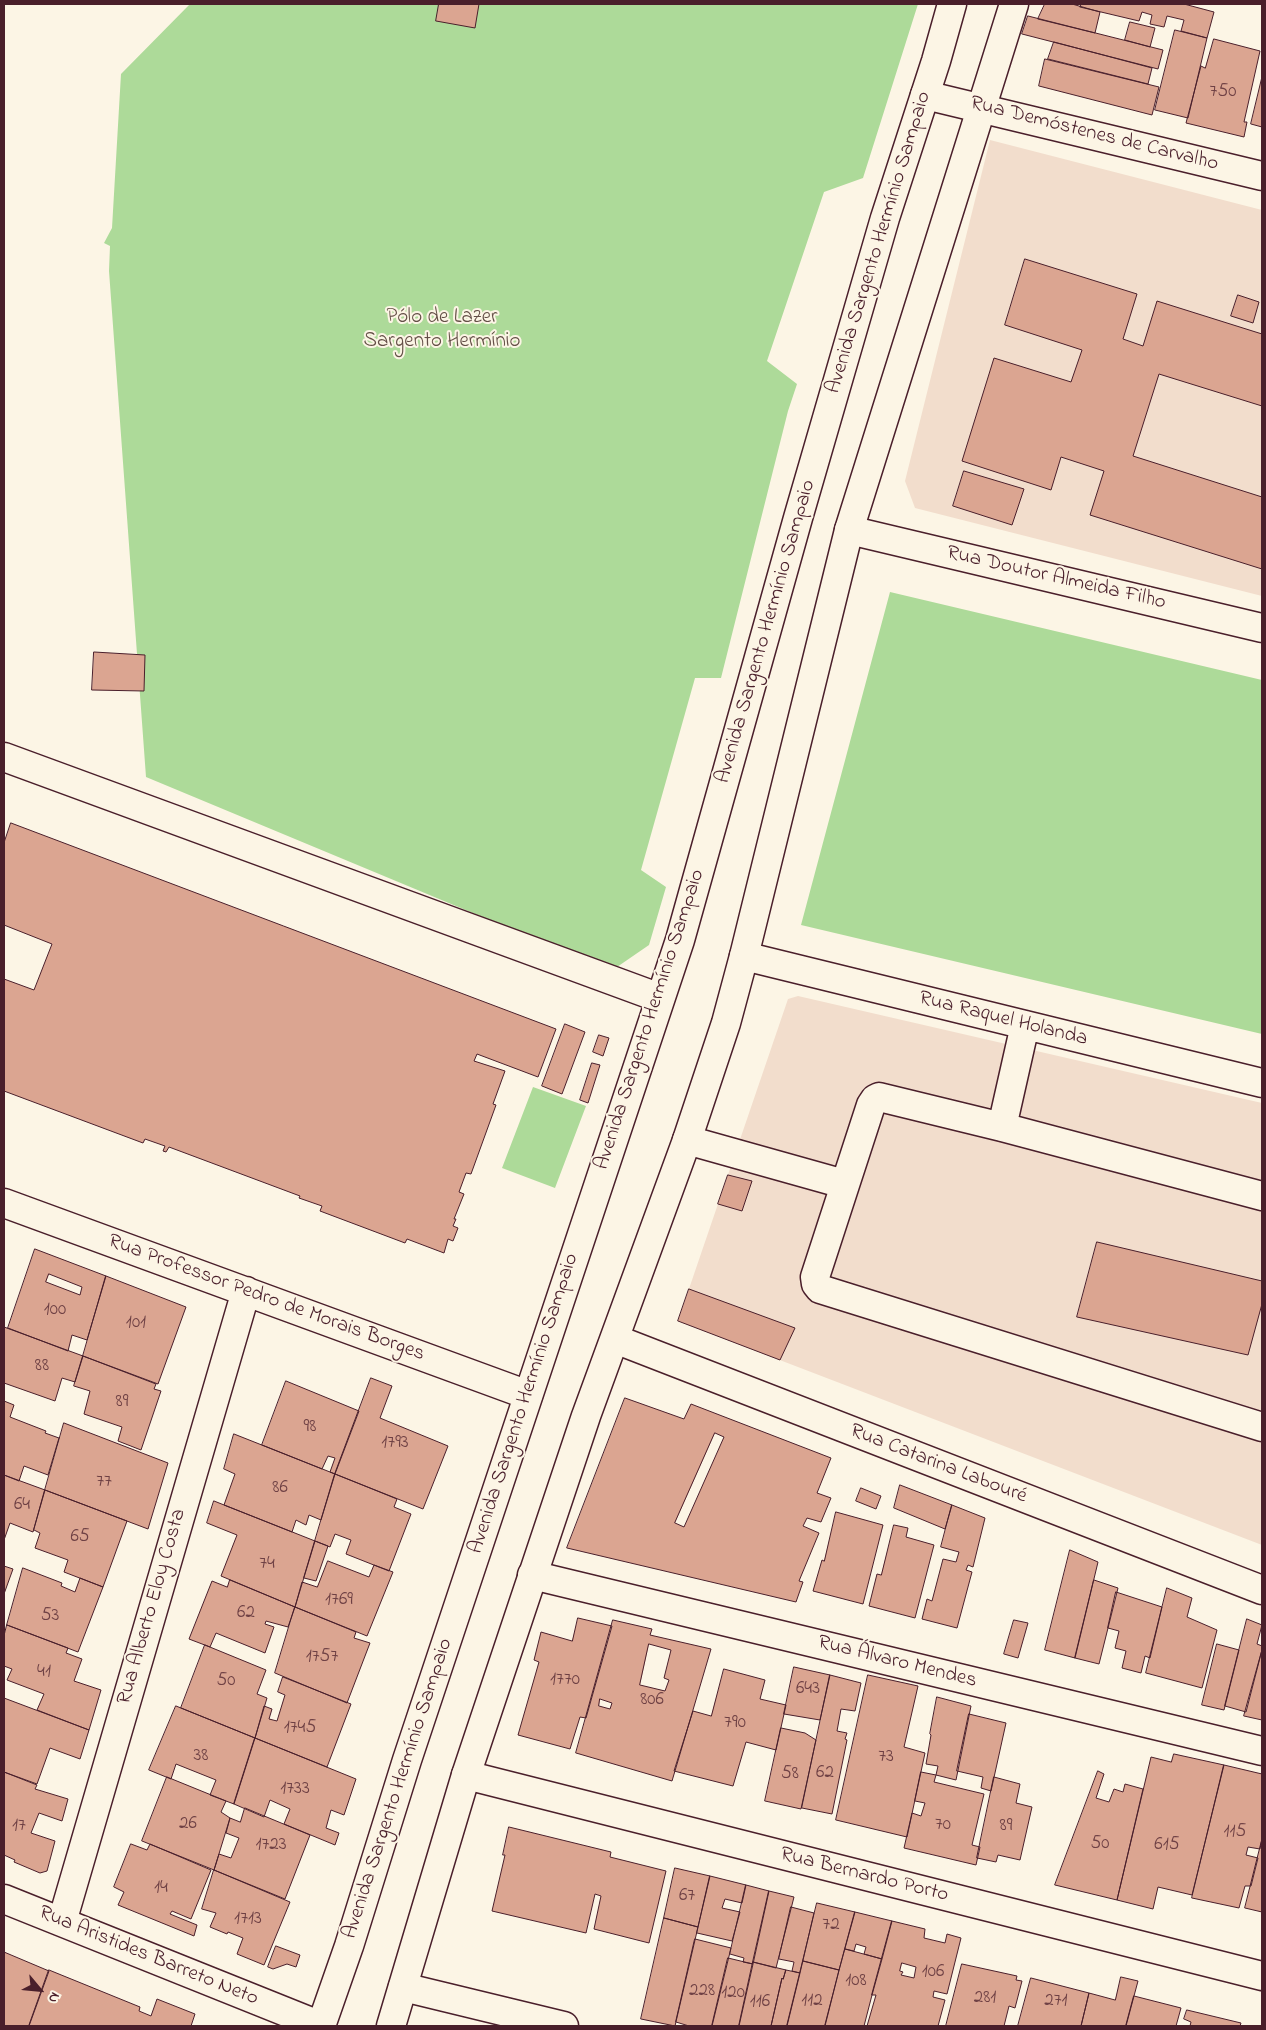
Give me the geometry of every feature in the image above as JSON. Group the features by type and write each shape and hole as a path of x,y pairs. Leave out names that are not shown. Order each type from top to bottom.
{"street":[{"name":"Avenida Sargento Hermínio Sampaio","path":"321,2026 349,1946 406,1760 680,940 801,509 880,237 952,4"},
{"path":"391,2026 466,1775 532,1575 586,1416 687,1140 726,1023 849,530 1014,4"},
{"name":"Rua Demóstenes de Carvalho","path":"925,94 1262,176"},
{"name":"Rua Doutor Almeida Filho","path":"849,530 1262,628"},
{"path":"4,758 660,998"},
{"name":"Rua Raquel Holanda","path":"744,956 1262,1083"},
{"path":"1002,1127 1025,1026"},
{"path":"1262,1196 879,1096 871,1104 815,1277 816,1284 820,1289 1262,1427"},
{"path":"687,1140 844,1184"},
{"name":"Rua Professor Pedro de Morais Borges","path":"4,1203 528,1395"},
{"name":"Rua Alberto Eloy Costa","path":"62,1922 246,1291"},
{"name":"Rua Catarina Labouré","path":"615,1338 1262,1590"},
{"name":"Rua Álvaro Mendes","path":"532,1575 1262,1751"},
{"name":"Rua Bernardo Porto","path":"466,1775 1262,1976"},
{"name":"Rua Aristides Barreto Neto","path":"4,1899 321,2026"},
{"path":"403,1987 564,2026"}],"shaded area":[{"path":"990,140 1262,210 1262,596 915,508 905,481"},
{"path":"798,996 1262,1103 1262,1545 678,1321 788,999"}],"green space":[{"name":"Pólo de Lazer Sargento Hermínio","path":"190,4 918,4 863,178 824,192 767,361 797,384 788,411 721,678 695,678 641,870 666,887 649,945 617,967 605,968 146,777 109,271 110,246 104,243 112,228 121,74"},
{"path":"890,592 1262,680 1262,1034 801,925"},
{"path":"533,1087 586,1106 555,1188 502,1168"}],"building":[{"path":"439,4 479,4 475,28 436,21"},
{"path":"1045,4 1072,4 1100,12 1095,33 1038,19"},
{"path":"1082,4 1184,4 1214,12 1207,38 1181,31 1184,20 1167,16 1164,27 1150,24 1152,15 1142,12 1139,21 1080,7"},
{"path":"1028,16 1163,50 1158,69 1022,34"},
{"path":"1130,22 1155,28 1150,47 1125,40"},
{"path":"1175,30 1207,38 1188,118 1155,110"},
{"path":"1214,39 1260,51 1244,122 1247,122 1244,137 1186,123 1201,66 1205,68"},
{"path":"1054,42 1152,68 1148,84 1048,59"},
{"path":"1045,59 1159,87 1152,115 1039,86"},
{"path":"1262,77 1262,127 1251,124"},
{"path":"1025,259 1137,294 1123,339 1143,346 1157,301 1262,334 1262,406 1159,374 1133,456 1262,497 1262,569 1090,515 1104,471 1061,457 1051,490 962,461 994,358 1071,382 1082,350 1005,325"},
{"path":"1238,295 1259,302 1253,323 1231,316"},
{"path":"964,471 1024,489 1012,525 953,506"},
{"path":"94,652 145,655 144,691 92,690"},
{"path":"11,823 556,1029 538,1077 477,1054 474,1061 505,1071 493,1104 496,1105 471,1174 466,1173 459,1192 464,1194 453,1226 458,1228 453,1241 448,1239 444,1253 407,1239 405,1243 320,1211 322,1206 299,1198 300,1196 169,1147 166,1152 163,1151 165,1146 145,1139 143,1143 4,1091 4,979 34,990 52,944 4,925 4,843"},
{"path":"565,1024 585,1032 562,1094 542,1086"},
{"path":"599,1035 609,1038 603,1056 593,1052"},
{"path":"592,1063 600,1065 588,1103 580,1100"},
{"path":"728,1175 752,1181 742,1211 718,1204"},
{"path":"1097,1242 1262,1281 1262,1304 1248,1355 1077,1317"},
{"path":"35,1249 106,1276 87,1340 72,1335 68,1351 8,1328","holes":["49,1274 82,1287 80,1295 46,1282"]},
{"path":"106,1276 186,1307 158,1384 83,1356"},
{"path":"689,1289 795,1328 780,1360 678,1321"},
{"path":"4,1327 83,1356 75,1382 62,1378 55,1401 4,1383"},
{"path":"83,1356 156,1384 154,1389 161,1391 141,1450 118,1441 122,1427 84,1414 90,1391 74,1386"},
{"path":"371,1378 392,1386 380,1418 448,1446 423,1509 335,1474"},
{"path":"286,1381 359,1411 335,1474 330,1472 335,1458 328,1456 322,1469 262,1445"},
{"path":"625,1398 684,1419 691,1404 831,1458 817,1493 831,1498 821,1522 807,1518 803,1526 819,1533 799,1581 803,1582 796,1602 567,1548","holes":["715,1433 724,1437 684,1527 675,1523"]},
{"path":"4,1401 14,1405 10,1417 59,1438 48,1475 24,1466 19,1481 4,1475"},
{"path":"64,1423 168,1463 148,1529 45,1490"},
{"path":"234,1434 335,1474 321,1520 309,1515 306,1525 296,1520 292,1532 224,1505 235,1474 224,1469"},
{"path":"335,1474 397,1499 394,1507 411,1514 389,1571 346,1554 351,1540 335,1534 330,1547 315,1541"},
{"path":"4,1475 45,1490 33,1532 10,1523 4,1540"},
{"path":"900,1485 952,1505 945,1529 894,1508"},
{"path":"861,1488 881,1496 876,1509 856,1501"},
{"path":"45,1490 127,1521 103,1587 64,1572 68,1560 35,1548 40,1533 34,1530"},
{"path":"214,1501 315,1541 295,1607 221,1576 237,1535 207,1523"},
{"path":"952,1505 985,1518 973,1567 968,1565 966,1570 972,1572 957,1628 922,1619 927,1599 932,1601 943,1559 956,1562 959,1552 941,1547"},
{"path":"836,1512 883,1525 863,1604 813,1591 822,1560 824,1561"},
{"path":"894,1525 908,1528 906,1537 934,1545 915,1618 869,1606 877,1574 881,1575"},
{"path":"315,1541 328,1546 316,1581 304,1578"},
{"path":"1070,1550 1098,1562 1075,1658 1045,1650"},
{"path":"328,1561 369,1577 374,1565 393,1572 367,1636 295,1607 302,1582 317,1587"},
{"path":"4,1566 13,1569 4,1594"},
{"path":"23,1568 62,1583 61,1586 75,1592 80,1578 103,1587 78,1652 7,1625"},
{"path":"230,1580 295,1607 288,1627 266,1621 265,1624 274,1627 265,1653 216,1633 210,1647 189,1639 212,1581 227,1587"},
{"path":"1094,1580 1118,1588 1099,1664 1075,1658"},
{"path":"1167,1588 1192,1598 1187,1617 1217,1630 1202,1688 1146,1673"},
{"path":"1116,1592 1162,1607 1150,1658 1145,1656 1141,1673 1122,1668 1126,1651 1115,1648 1119,1631 1108,1628"},
{"path":"295,1607 356,1632 354,1638 370,1643 347,1703 275,1673"},
{"path":"578,1618 612,1626 586,1718 580,1717 570,1749 518,1735 539,1662 534,1660 541,1632 572,1641"},
{"path":"1247,1619 1262,1625 1257,1644 1262,1646 1262,1650 1246,1712 1225,1706"},
{"path":"613,1620 652,1629 650,1635 711,1649 672,1781 576,1753","holes":["649,1644 671,1650 664,1678 669,1680 665,1691 640,1685","600,1699 612,1703 610,1709 599,1706"]},
{"path":"1014,1620 1028,1623 1018,1658 1004,1654"},
{"path":"7,1625 68,1648 66,1653 82,1659 74,1681 101,1690 89,1730 37,1710 44,1694 7,1680 12,1669 4,1666 4,1636"},
{"path":"1217,1644 1239,1650 1224,1710 1202,1705"},
{"path":"205,1645 266,1670 257,1694 267,1698 255,1738 181,1708"},
{"path":"1262,1650 1262,1720 1244,1716"},
{"path":"794,1667 830,1675 820,1720 784,1714"},
{"path":"724,1669 765,1680 760,1699 786,1705 776,1750 746,1742 733,1786 674,1771 693,1711 711,1716"},
{"path":"830,1675 861,1683 855,1711 841,1709 837,1731 847,1733 845,1739 847,1740 832,1814 802,1808"},
{"path":"868,1675 918,1686 904,1747 925,1753 907,1837 836,1820"},
{"path":"283,1677 351,1704 327,1767 255,1738 264,1706 272,1709 269,1719 277,1721 285,1695 278,1692"},
{"path":"937,1697 971,1706 956,1780 936,1775 938,1766 926,1764"},
{"path":"4,1698 89,1730 80,1759 50,1748 37,1784 4,1772"},
{"path":"176,1706 255,1738 234,1804 210,1795 216,1780 176,1764 171,1779 149,1770"},
{"path":"969,1714 1006,1723 991,1791 981,1788 983,1777 957,1771"},
{"path":"781,1728 805,1733 816,1740 801,1809 765,1801"},
{"path":"255,1738 356,1779 344,1815 331,1810 326,1828 339,1833 335,1845 284,1824 290,1809 270,1800 264,1817 234,1804"},
{"path":"1174,1754 1224,1765 1192,1895 1158,1887 1153,1909 1117,1900 1151,1757 1171,1762"},
{"path":"1224,1765 1262,1774 1262,1839 1260,1849 1248,1847 1246,1855 1258,1858 1251,1886 1245,1886 1239,1908 1192,1898"},
{"path":"1098,1771 1104,1774 1096,1798 1109,1802 1114,1789 1123,1792 1125,1784 1143,1789 1117,1900 1055,1885"},
{"path":"4,1772 37,1785 35,1789 68,1799 62,1821 39,1813 31,1833 55,1841 47,1871 40,1873 14,1862 15,1860 4,1855"},
{"path":"921,1772 936,1775 934,1782 984,1794 972,1845 980,1847 976,1865 904,1848 912,1813 921,1816 925,1803 915,1801"},
{"path":"167,1777 226,1801 221,1812 230,1818 214,1870 142,1841"},
{"path":"994,1777 1020,1784 1016,1803 1032,1807 1020,1860 998,1855 996,1862 977,1858"},
{"path":"245,1808 310,1835 285,1899 214,1870 219,1854 231,1858 239,1838 226,1833 230,1818 240,1822"},
{"path":"509,1827 611,1852 610,1857 666,1871 649,1943 594,1929 601,1896 595,1894 586,1933 492,1911 505,1855 503,1855"},
{"path":"1262,1839 1262,1912 1245,1908"},
{"path":"131,1844 147,1850 150,1844 211,1870 191,1919 172,1911 170,1914 197,1925 194,1936 118,1905 124,1892 114,1887"},
{"path":"675,1868 710,1876 698,1927 664,1918"},
{"path":"214,1870 290,1902 264,1965 237,1954 243,1938 210,1927 216,1913 202,1909"},
{"path":"710,1876 746,1885 742,1903 725,1899 722,1908 740,1912 732,1941 697,1933"},
{"path":"746,1885 769,1891 753,1964 743,1962 744,1958 730,1954"},
{"path":"769,1891 794,1897 776,1968 753,1962"},
{"path":"817,1903 855,1912 839,1970 803,1961"},
{"path":"791,1907 814,1913 800,1973 792,1971 794,1962 779,1959"},
{"path":"855,1912 892,1921 882,1959 864,1954 866,1947 856,1944 854,1951 845,1949"},
{"path":"664,1918 698,1927 675,2026 641,2019"},
{"path":"892,1921 925,1929 924,1938 945,1943 947,1934 961,1938 947,1994 934,1991 933,1997 945,2000 938,2026 867,2026 876,1995 872,1995","holes":["902,1963 916,1967 914,1978 901,1975 903,1972 900,1971"]},
{"path":"695,1939 731,1948 712,2026 689,2026 676,2022"},
{"path":"276,1946 300,1955 296,1967 287,1964 273,1969 268,1967"},
{"path":"845,1949 882,1959 864,2026 825,2026"},
{"path":"4,1952 49,1971 29,2026 4,2026"},
{"path":"728,1958 753,1964 739,2026 712,2026"},
{"path":"803,1961 839,1970 825,2026 787,2026"},
{"path":"753,1962 786,1970 782,1978 771,2026 739,2026"},
{"path":"962,1964 1017,1976 1016,1980 1022,1981 1015,2008 1009,2006 1004,2026 946,2026"},
{"path":"49,1970 140,2007 139,2011 151,2016 157,1999 195,2014 191,2026 29,2026"},
{"path":"786,1970 800,1973 787,2026 771,2026 782,1978"},
{"path":"1121,1977 1138,1981 1126,2026 1081,2026 1089,1993 1115,2000"},
{"path":"1031,1978 1089,1993 1081,2026 1018,2026"},
{"path":"1134,1996 1181,2008 1176,2026 1126,2026"},
{"path":"1187,2010 1241,2023 1240,2026 1190,2026 1191,2022 1184,2019"}]}
